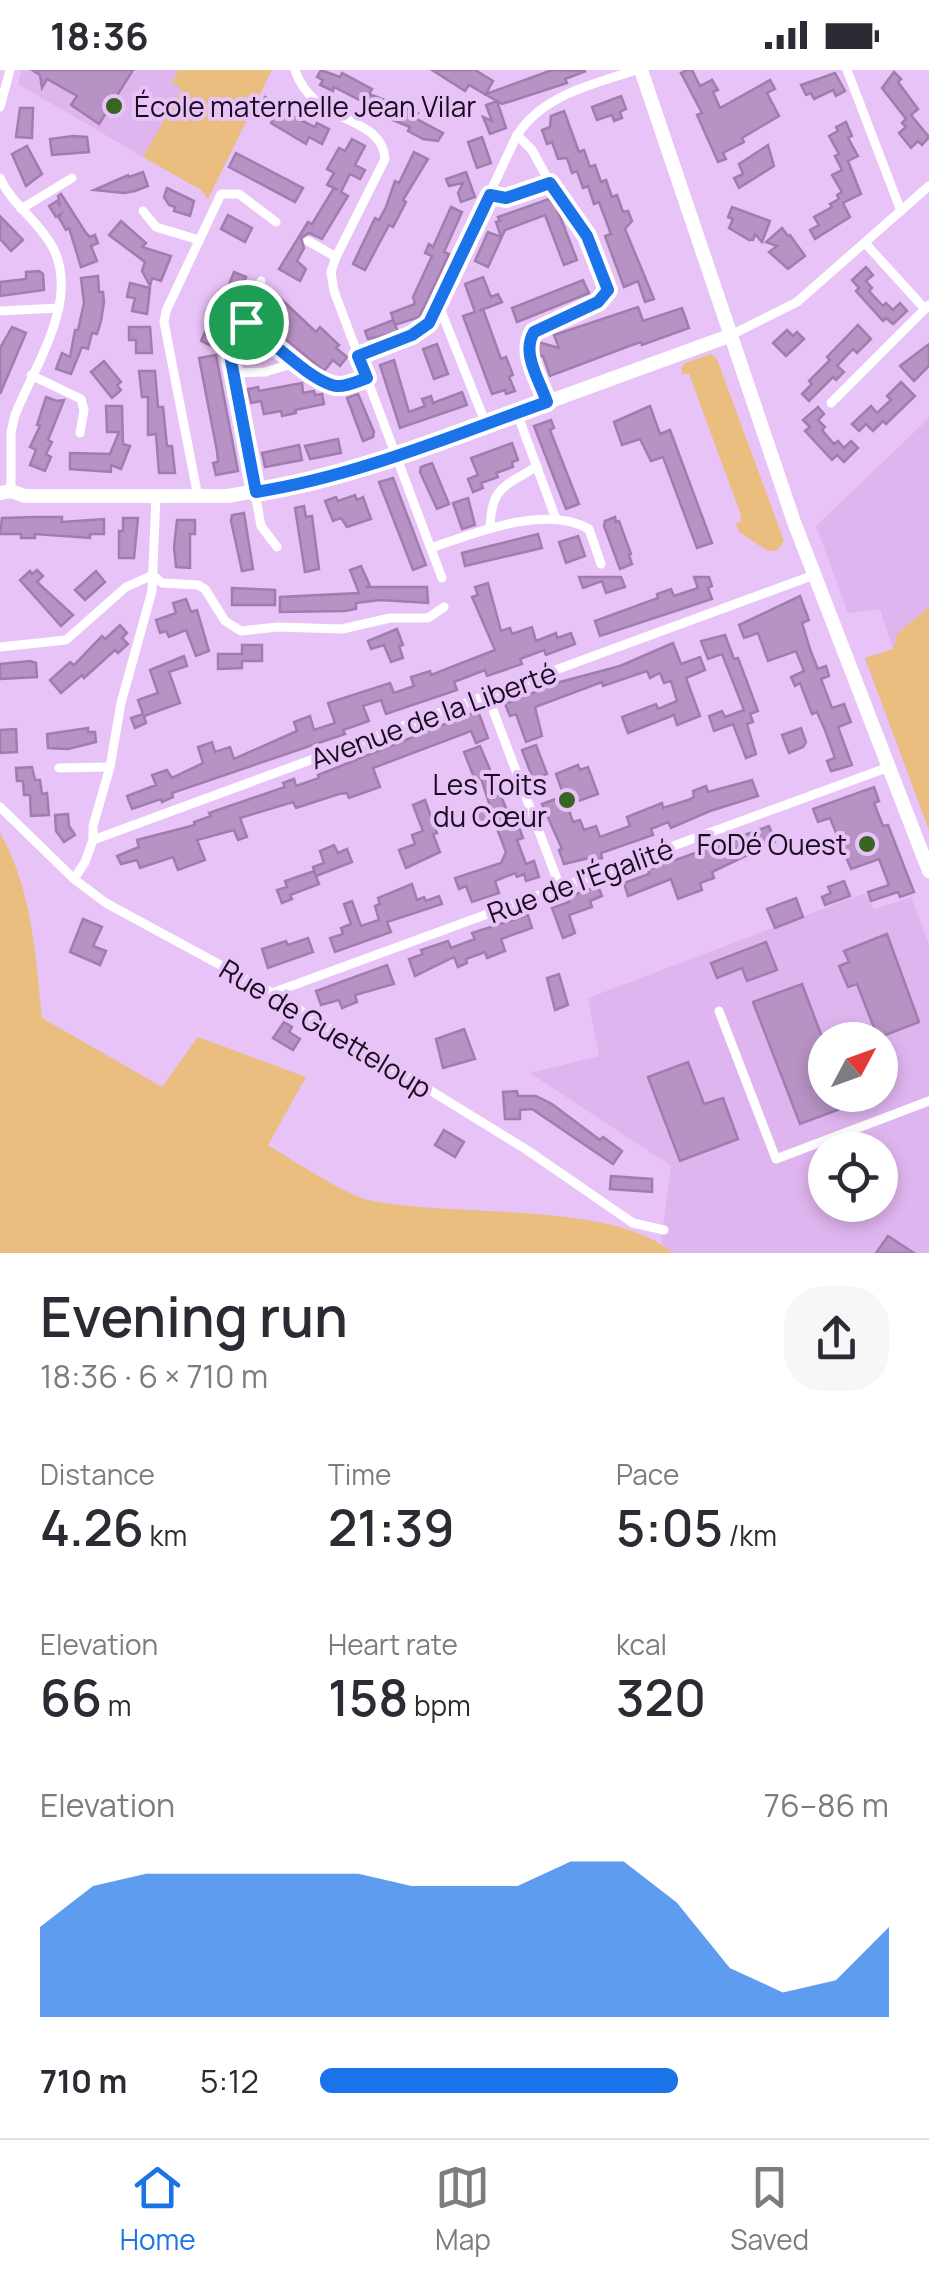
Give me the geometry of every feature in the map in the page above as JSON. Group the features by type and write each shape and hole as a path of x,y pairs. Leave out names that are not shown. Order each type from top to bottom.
{"main road":[{"path":"639,70 728,336 814,575 929,872"},
{"path":"5,492 25,496 198,497 256,492 328,478 397,458 728,336"}],"street":[{"path":"1,100 10,70"},
{"path":"295,70 307,96 377,135 384,146 385,159 331,272 334,291 442,578"},
{"path":"358,356 412,335 429,323 526,120 552,101 639,70"},
{"path":"847,70 901,211"},
{"path":"517,135 532,150 587,236 608,290 598,302 530,337 527,348 547,402"},
{"path":"21,209 72,178"},
{"path":"0,179 44,234 57,257 62,279 59,308 11,432 5,492"},
{"path":"490,195 506,198 550,183"},
{"path":"728,336 797,302 929,186"},
{"path":"198,497 164,322 166,311 220,194 238,194 276,222"},
{"path":"143,211 156,228 199,240"},
{"path":"308,241 336,257"},
{"path":"831,402 927,308 865,243"},
{"path":"261,281 230,355 262,526 277,546"},
{"path":"439,306 486,424"},
{"path":"0,310 59,308"},
{"path":"246,322 276,343 294,363 324,382 340,387 367,378"},
{"path":"232,372 265,372 294,363"},
{"path":"31,375 80,399 84,410 80,433"},
{"path":"517,413 556,519"},
{"path":"490,527 492,501 497,493 537,466"},
{"path":"74,879 86,862 93,840 121,703 151,596 156,496"},
{"path":"431,548 490,527 556,519 576,521 589,529 601,564"},
{"path":"153,575 162,583 205,589 225,622 241,631 342,629 390,618 428,618 444,607"},
{"path":"0,647 66,640 126,587 153,575"},
{"name":"Avenue de la Liberté","path":"93,840 486,692 814,575"},
{"path":"486,692 560,888"},
{"path":"59,768 110,767"},
{"name":"Rue de l'Égalité","path":"272,993 889,768"},
{"name":"Rue de Guetteloup","path":"0,807 74,879 106,903 272,993 473,1116 633,1223 664,1230"},
{"path":"719,1011 776,1159 929,1101"}],"shaded area":[{"name":"École maternelle Jean Vilar","path":"22,70 178,70 172,82 183,88 143,157 18,84"},
{"path":"178,70 272,70 208,199 201,190 143,157 182,89 172,82"},
{"path":"711,354 717,359 784,541 778,550 768,551 739,532 736,523 741,522 741,515 689,374 683,374 681,369 685,363"},
{"path":"929,418 929,830 865,658 893,649 880,609 848,613 816,526"},
{"path":"929,607 929,830 865,658 893,649 898,633"},
{"path":"0,833 26,900 42,1018 162,1087 198,1037 306,1077 268,1145 357,1196 402,1205 528,1213 611,1225 646,1236 673,1253 0,1253"},
{"path":"865,893 874,909 911,897 929,944 929,1253 673,1253 661,1243 671,1166 530,1073 599,1056 588,998"}],"building":[{"path":"32,70 133,70 99,124 71,105 77,96 47,79 42,88 40,75"},
{"path":"321,70 340,77 342,73 372,89 369,94 418,113 415,118 443,133 438,141 423,139 408,131 410,127 370,111 363,106 365,103 334,87 333,91 320,85 323,80 317,77"},
{"path":"432,70 475,70 493,81 486,94 552,70 586,71 565,79 567,83 502,104 469,85 465,91"},
{"path":"692,70 700,86 712,80 718,90 713,92 720,108 770,80 775,89 767,93 779,116 742,138 744,142 723,153 726,159 718,162 697,115 702,113 681,73"},
{"path":"894,72 918,109 911,115 929,137 922,145 918,141 911,148 899,133 906,127 902,123 906,119 882,88"},
{"path":"835,73 845,91 836,96 833,90 814,99 811,93 806,95 801,85"},
{"path":"621,96 626,109 620,112 622,118 614,121 612,115 597,120 592,107"},
{"path":"265,97 280,105 279,109 315,127 317,123 329,129 322,144 309,137 306,144 271,123 274,117 259,109"},
{"path":"497,101 506,128 490,134 483,117 492,121 486,105"},
{"path":"20,108 33,108 32,138 16,137"},
{"path":"564,111 579,152 584,150 590,167 595,165 601,182 606,180 612,197 617,195 623,212 628,211 632,221 625,229 654,299 645,302 638,281 624,287 605,236 611,234 599,202 594,204 588,186 583,188 567,158 558,159 552,142 547,144 542,130 550,127 551,116"},
{"path":"846,122 852,136 848,138 858,156 848,161 861,194 843,203 850,217 815,239 810,230 819,225 814,217 832,207 830,204 842,192 832,175 842,170 829,136"},
{"path":"87,137 89,152 52,155 50,139"},
{"path":"482,137 491,163 477,168 468,142"},
{"path":"352,139 365,146 355,165 365,170 360,179 350,174 341,192 348,196 322,239 309,233 301,238 304,248 297,261 306,269 300,281 279,269 334,188 327,185 334,173 327,169 339,148 345,151"},
{"path":"768,145 774,166 739,188 734,178 743,174 739,164"},
{"path":"27,146 42,174 26,186 12,154"},
{"path":"414,152 428,159 403,200 406,202 393,227 389,225 365,270 353,264"},
{"path":"236,153 303,188 295,202 229,167"},
{"path":"143,172 148,186 135,191 94,190 128,175"},
{"path":"466,172 475,197 461,202 458,193 463,183 449,186 446,179"},
{"path":"167,188 194,201 190,216 169,205 164,197"},
{"path":"61,194 86,233 90,237 95,235 98,243 91,246 97,261 81,267 69,228 66,230 59,218 61,214 56,217 49,206 57,201 60,206"},
{"path":"549,199 556,206 577,260 564,265 545,215 505,230 488,267 475,261 488,232 501,237 498,217"},
{"path":"451,207 462,212 444,252 449,254 428,299 419,317 395,325 391,313 415,304 413,297 432,256 425,253 429,244 433,247"},
{"path":"732,207 770,221 762,242 755,234 749,240 729,228"},
{"path":"228,215 252,228 245,242 221,229"},
{"path":"0,216 23,240 11,251 0,239"},
{"path":"121,221 146,243 142,247 171,256 161,281 152,278 150,286 142,271 145,262 109,235"},
{"path":"782,228 805,256 788,269 769,252 777,246 766,242"},
{"path":"866,267 873,275 866,281 872,288 869,291 883,306 886,303 893,310 900,303 907,311 893,324 886,318 883,321 856,291 859,288 852,280"},
{"path":"26,272 43,274 44,290 0,296 0,282 26,279"},
{"path":"234,272 246,277 225,328 221,326 212,346 201,341 210,321 218,324 214,322"},
{"path":"98,276 104,302 97,334 92,333 88,349 82,347 71,374 56,369 62,353 70,357 78,330 84,303 81,278"},
{"path":"483,277 491,297 498,294 502,302 483,309 501,359 506,357 513,375 509,377 515,391 506,394 505,390 492,394 463,316 475,312 465,284"},
{"path":"583,280 589,293 517,322 512,308"},
{"path":"130,283 150,288 147,314 132,311 135,298 127,297"},
{"path":"275,298 281,299 316,332 320,327 339,345 336,348 347,357 340,366 333,360 324,371 260,318"},
{"path":"638,307 643,321 682,308 689,328 550,376 543,356 538,356 538,342 559,348 554,335"},
{"path":"393,320 398,332 368,339 365,331"},
{"path":"858,325 871,339 857,353 853,349 837,366 844,372 836,380 833,377 809,401 802,394 812,384 809,381"},
{"path":"12,327 26,333 0,394 0,348"},
{"path":"129,327 150,327 152,353 136,353 136,340 129,340"},
{"path":"787,330 804,339 786,356 773,343"},
{"path":"437,344 448,374 434,379 423,349"},
{"path":"929,344 929,366 914,381 900,366"},
{"path":"216,355 238,471 216,475 213,463 218,462 217,451 199,358"},
{"path":"394,360 409,412 425,406 422,399 431,396 433,403 462,392 467,405 400,428 380,365"},
{"path":"104,361 121,382 117,385 121,390 112,398 91,372"},
{"path":"139,371 155,371 158,407 163,407 167,446 172,446 175,473 159,473 156,434 148,435 148,397 142,397"},
{"path":"901,382 915,396 886,424 883,421 873,431 866,424 859,431 852,424 871,406 877,413 891,400 887,396"},
{"path":"302,383 303,393 322,394 324,404 282,416 281,411 264,414 261,401 251,403 248,389 258,387 259,391"},
{"path":"358,394 374,432 373,437 363,441 347,398"},
{"path":"46,397 64,400 48,440 52,442 46,454 51,457 45,471 30,465 36,450 30,447 40,426 37,425"},
{"path":"106,406 122,406 123,444 130,446 121,469 111,465 111,472 70,469 70,453 110,454 119,432 107,432"},
{"path":"650,406 660,434 670,430 712,543 697,548 663,457 651,461 640,439 622,445 614,422"},
{"path":"818,407 824,414 818,420 825,427 822,430 834,444 838,441 844,448 851,441 858,448 844,462 837,455 832,460 805,431 810,427 803,420"},
{"path":"551,420 554,428 550,430 579,504 566,509 534,426"},
{"path":"338,439 341,453 310,459 305,446"},
{"path":"512,443 518,460 512,462 513,467 496,473 498,477 481,483 483,488 473,492 468,479 478,475 471,458"},
{"path":"299,445 302,460 265,467 262,453"},
{"path":"432,463 449,504 437,509 420,472 421,467"},
{"path":"393,478 426,565 413,570 379,482"},
{"path":"355,495 357,500 363,497 371,519 347,527 341,518 333,521 325,501"},
{"path":"468,498 475,525 462,529 453,503"},
{"path":"304,506 306,517 312,516 319,569 305,572 295,508"},
{"path":"244,513 253,569 242,571 231,521 232,515"},
{"path":"62,517 62,522 104,519 104,534 90,534 90,538 35,534 35,538 21,538 21,534 0,534 2,518"},
{"path":"615,517 632,564 620,569 604,526 605,521"},
{"path":"123,518 138,518 134,558 119,558"},
{"path":"177,520 195,520 195,534 190,534 190,568 176,567"},
{"path":"538,534 542,548 465,566 462,553"},
{"path":"578,536 585,556 566,563 559,542"},
{"path":"361,566 370,586 366,587 427,587 428,603 380,600 356,603 356,609 345,611 280,612 280,597 359,593 350,570"},
{"path":"37,570 43,576 37,582 73,615 61,626 20,580"},
{"path":"96,571 105,582 85,600 75,590"},
{"path":"579,577 621,577 625,587 606,593 602,581 583,588"},
{"path":"694,577 709,577 712,599 600,636 595,621 658,598 657,594 671,589 674,596 698,588"},
{"path":"488,583 501,631 510,628 512,634 532,627 536,641 556,633 557,638 571,633 575,644 546,655 544,650 520,659 522,664 487,676 485,670 454,682 457,690 386,714 381,700 363,706 369,721 343,730 345,734 172,793 173,797 162,802 161,799 132,809 127,796 156,785 152,775 167,770 172,778 203,763 198,747 212,742 215,752 230,747 234,759 297,731 294,722 310,716 314,730 335,723 328,703 390,683 394,693 414,686 411,677 430,671 431,675 495,650 472,597 478,595 475,587"},
{"path":"232,588 275,590 275,605 232,605"},
{"path":"800,596 809,620 802,623 811,652 818,669 826,666 829,676 821,679 832,708 844,704 851,722 838,727 852,765 831,771 827,761 835,758 825,730 817,712 812,714 800,683 795,686 791,677 804,671 796,651 768,661 758,633 744,638 739,625"},
{"path":"186,599 191,612 197,610 209,651 196,656 186,630 169,637 166,631 160,633 156,620 176,613 173,603"},
{"path":"120,625 127,633 122,638 128,644 61,693 50,680 70,662 74,665 102,636 105,639"},
{"path":"397,629 403,658 391,662 384,645 371,649 368,641"},
{"path":"725,635 758,711 750,714 753,722 747,724 756,754 746,758 733,724 714,731 709,716 722,711 725,717 744,710 722,654 708,659 701,641"},
{"path":"673,643 681,664 700,657 705,670 686,678 700,716 677,725 674,715 628,733 622,717 677,701 671,681 664,683 660,673 650,678 647,671 603,686 602,682 535,707 542,736 526,742 516,714 510,716 505,704 560,682 620,666"},
{"path":"242,645 262,645 262,661 242,661 242,668 218,669 218,654 242,654"},
{"path":"184,656 187,666 169,672 180,703 144,716 146,723 135,728 131,718 143,714 138,700 158,693 150,670"},
{"path":"36,663 37,677 0,679 0,664"},
{"path":"478,711 488,738 476,743 471,731 373,768 380,787 349,798 347,793 339,794 296,808 293,802 240,818 247,837 238,840 234,830 197,840 205,860 178,870 173,857 140,868 137,860 121,864 117,856 139,847 137,840 195,825 194,822 211,816 209,813 285,787 283,783 294,779 296,786 319,778 318,775"},
{"path":"88,728 88,732 95,732 96,742 68,749 48,748 47,734"},
{"path":"801,728 806,742 789,753 782,735"},
{"path":"16,729 17,752 0,753 0,730"},
{"path":"536,745 547,774 533,779 522,750"},
{"path":"480,746 509,815 514,814 523,838 517,840 526,864 534,861 539,877 526,881 524,874 517,877 515,873 495,881 499,893 472,902 466,886 459,889 455,878 501,863 506,852 493,818 475,825 471,813 490,806 481,778 475,780 464,752"},
{"path":"578,765 580,770 588,767 598,794 567,805 573,822 580,820 584,830 596,826 600,837 630,826 627,817 662,803 663,808 688,800 694,797 693,791 706,786 708,792 752,780 758,796 671,828 668,822 651,829 653,835 601,853 602,858 591,863 589,858 564,864 559,850 562,849 542,804 564,796 556,774"},
{"path":"32,767 42,794 47,793 49,815 31,816 30,795 24,795 23,781 17,781 16,768"},
{"path":"874,787 879,801 874,803 883,826 888,825 914,892 900,897 898,892 871,901 868,892 889,885 879,859 851,869 830,818 818,822 813,809"},
{"path":"425,800 440,852 406,868 399,850 415,844 412,835 423,831 413,805"},
{"path":"68,814 75,835 64,842 56,831 55,815"},
{"path":"769,826 775,842 712,872 714,878 700,883 702,890 678,899 671,879 628,896 624,883 649,874 648,870"},
{"path":"334,845 338,853 347,849 352,862 316,876 313,867 324,863 320,851"},
{"path":"314,871 319,884 290,895 292,899 282,903 277,890 287,887 285,881"},
{"path":"844,881 850,896 825,905 822,897 831,893 828,887"},
{"path":"412,884 417,900 439,896 442,904 387,922 391,932 335,952 330,938 343,934 341,928 351,924 344,904 352,901 361,926 379,920 375,906 380,904 378,898"},
{"path":"598,886 602,896 590,901 592,907 569,915 575,933 563,938 552,908 569,902 568,897"},
{"path":"796,898 803,917 775,928 767,909"},
{"path":"528,915 532,928 501,939 505,951 487,958 485,952 466,959 467,963 458,967 454,957 415,976 409,959 423,954 421,950 448,941 451,948 475,939 472,933"},
{"path":"83,919 102,927 93,946 106,951 100,965 70,952"},
{"path":"887,934 919,1022 898,1030 898,1022 872,1022 857,984 848,987 839,966 849,962 844,951"},
{"path":"308,938 313,952 268,968 262,949"},
{"path":"766,942 777,970 747,981 742,968 717,978 711,963"},
{"path":"387,965 394,984 355,995 357,1002 342,1008 339,1000 321,1005 316,991"},
{"path":"559,974 568,1005 555,1010 547,978"},
{"path":"802,984 816,1022 808,1022 808,1112 832,1112 800,1124 753,1002"},
{"path":"284,1022 292,1027 289,1032 300,1039 293,1050 273,1038"},
{"path":"464,1029 475,1059 443,1068 436,1039"},
{"path":"688,1062 704,1104 723,1098 738,1139 680,1161 648,1077"},
{"path":"517,1091 518,1096 536,1096 552,1104 600,1140 603,1137 622,1151 613,1164 532,1109 520,1110 520,1119 505,1119 503,1092"},
{"path":"444,1130 464,1142 455,1157 435,1145"},
{"path":"611,1176 652,1179 652,1192 610,1189"},
{"path":"888,1236 914,1253 876,1253"}],"place":[{"name":"École maternelle Jean Vilar","path":"114,106"},
{"name":"Les Toits du Cœur","path":"567,800"},
{"name":"FoDé Ouest","path":"867,844"}],"route":[{"path":"550,183 587,236 608,290 598,302 530,337 527,348 547,402 397,458 328,478 256,492 230,355 246,322 276,343 294,363 324,382 340,387 367,378 358,356 412,335 429,323 490,195 506,198 550,183"}]}
